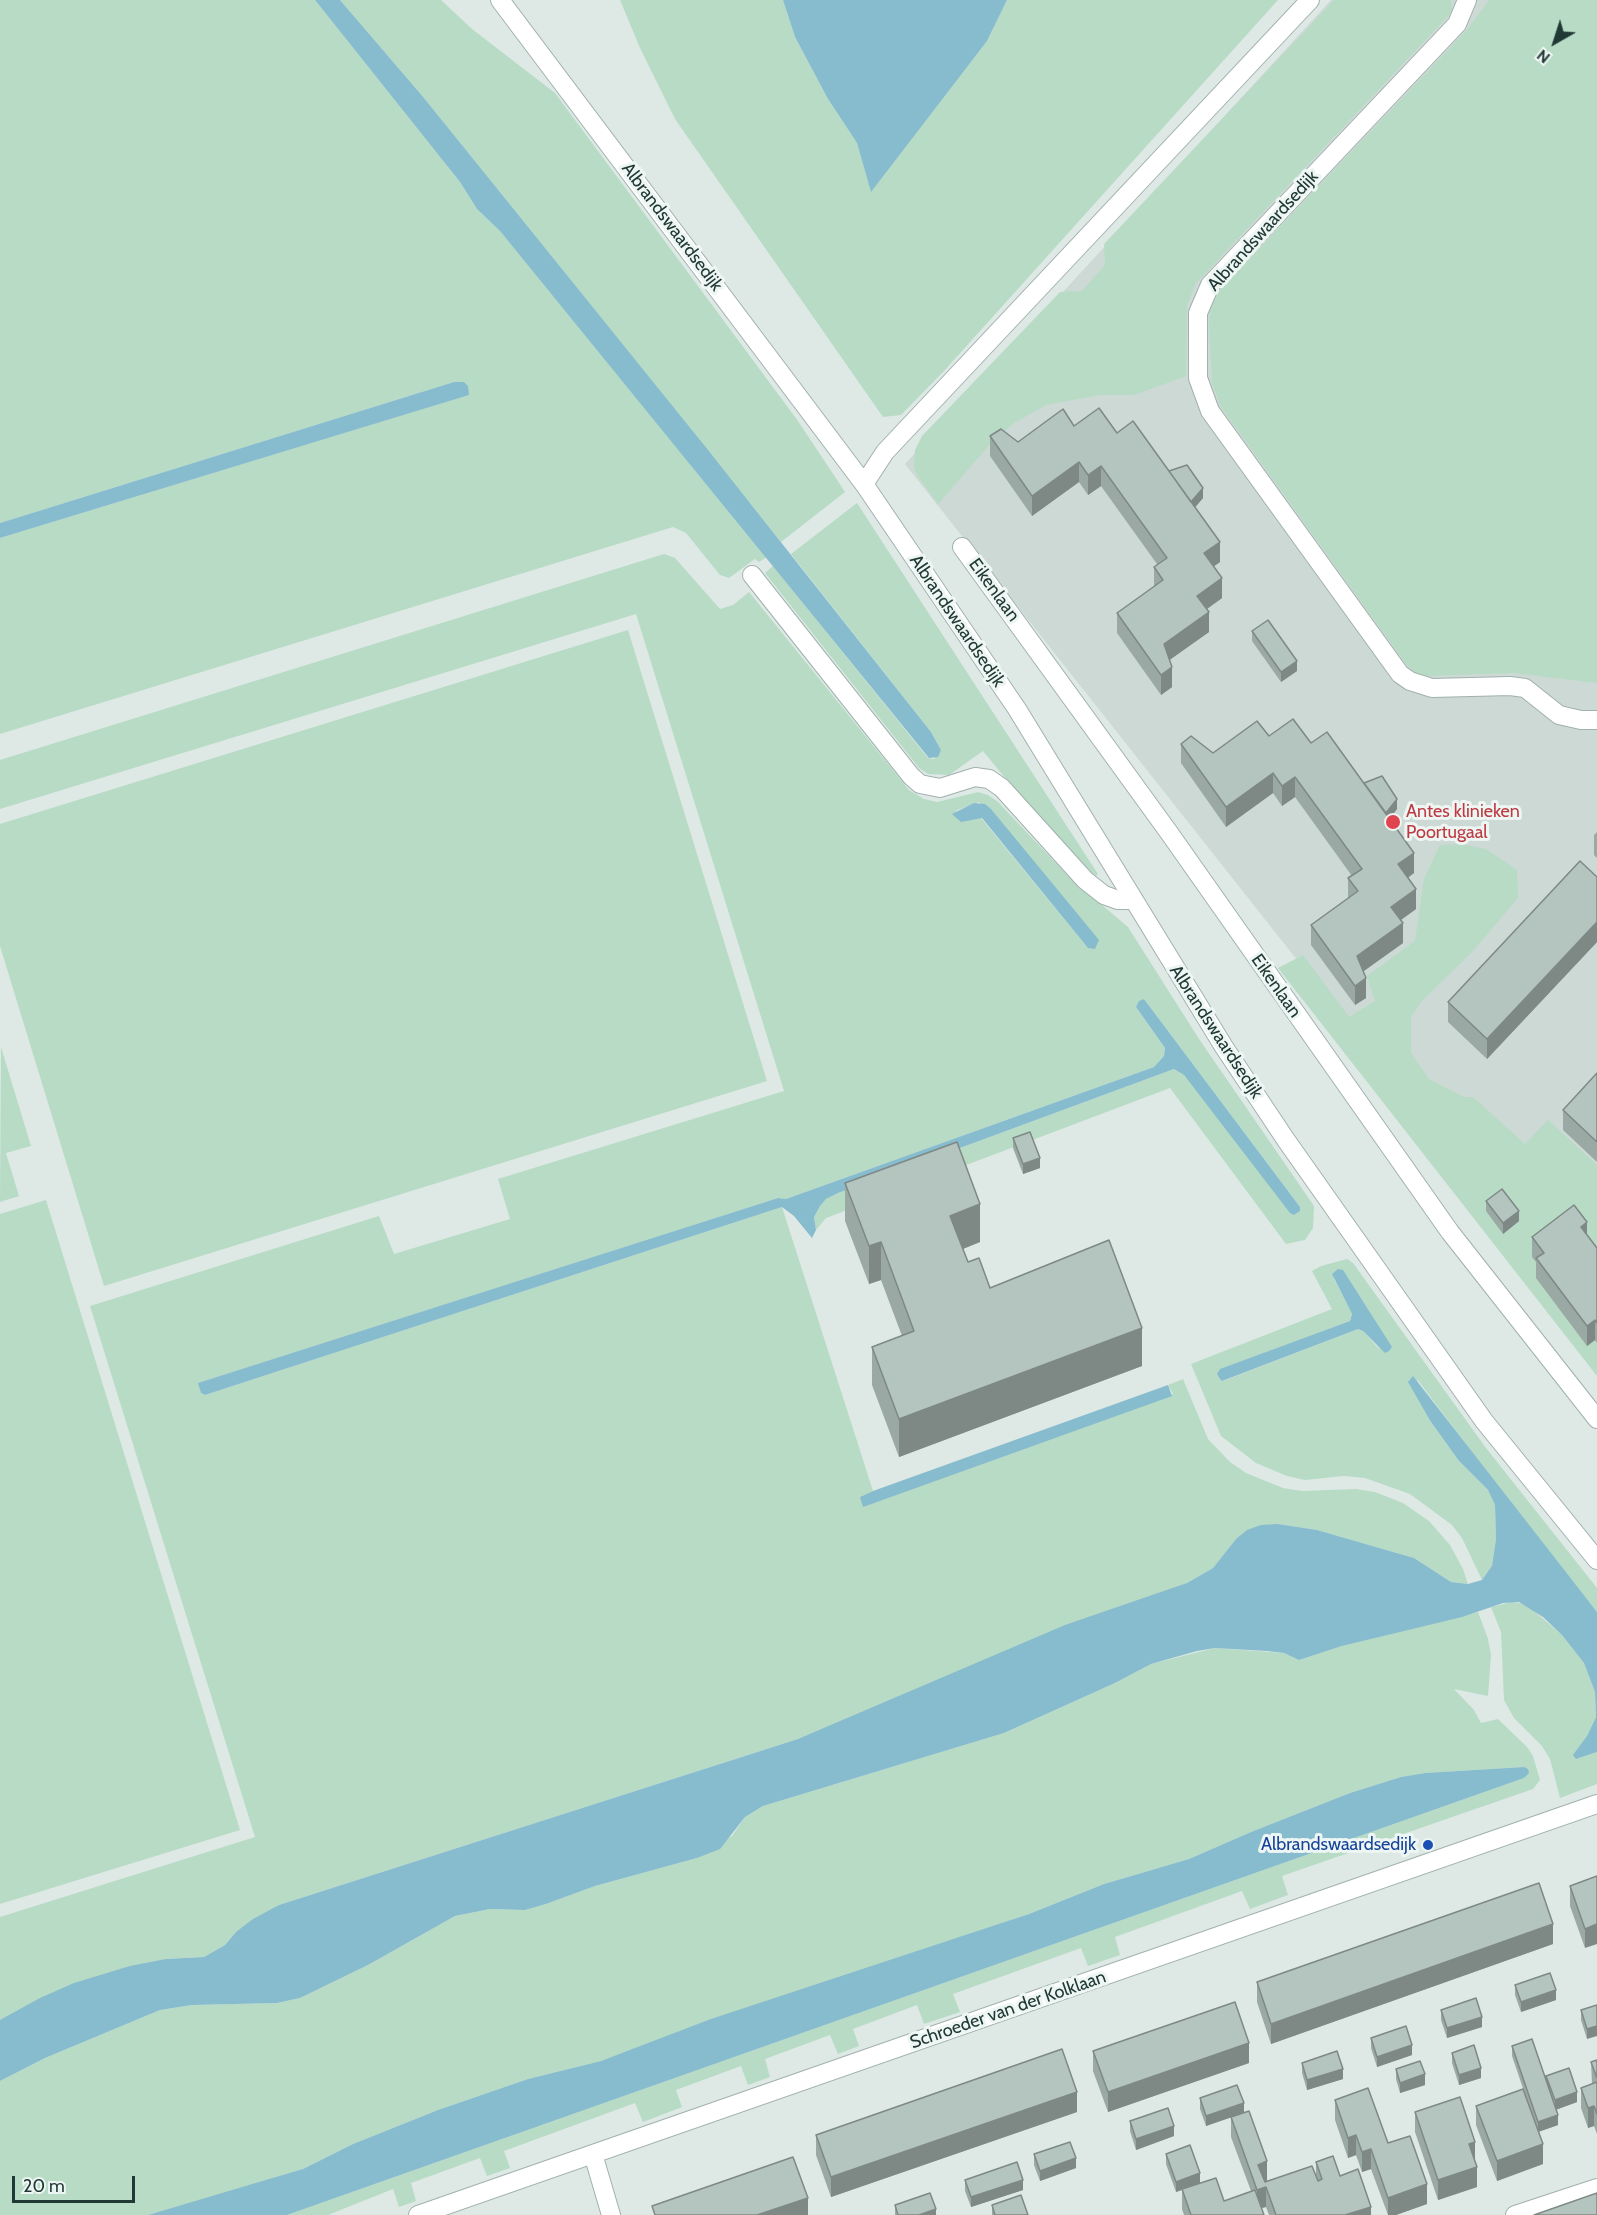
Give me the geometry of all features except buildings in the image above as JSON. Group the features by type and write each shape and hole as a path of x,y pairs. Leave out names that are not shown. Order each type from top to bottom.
{"street":[{"name":"Albrandswaardsedijk","path":"500,0 864,484 1017,709 1133,900 1286,1140 1484,1420 1597,1560"},
{"path":"864,484 885,452 1310,0"},
{"name":"Albrandswaardsedijk","path":"1467,0 1457,24 1210,285 1198,313 1198,378 1210,411 1400,674 1410,681 1432,688 1510,686 1525,688 1559,715 1568,718 1597,720"},
{"name":"Eikenlaan","path":"962,547 1170,834 1450,1232 1597,1419"},
{"path":"752,575 911,776 920,784 940,788 975,777 989,779 1002,788 1085,880 1104,895 1118,900 1133,900"},
{"name":"Schroeder van der Kolklaan","path":"418,2215 1597,1804"},
{"path":"593,2154 611,2215"},
{"path":"1515,2215 1597,2188"}],"shaded area":[{"name":"Antes klinieken Poortugaal","path":"1331,0 1597,0 1597,1201 1471,1180 905,464"}],"green space":[{"path":"0,0 315,0 460,182 477,209 500,231 767,557 759,562 755,559 729,578 720,575 686,533 673,527 0,734 0,538 468,395 454,382 0,523"},
{"path":"340,0 441,0 472,29 555,93 798,421 845,492 781,542 424,98"},
{"path":"620,0 783,0 795,37 828,99 857,143 871,191 987,41 1007,0 1278,0 944,371 901,415 883,417 675,119 640,48"},
{"path":"1334,0 1451,0 1452,12 1196,283 1187,305 1186,376 1134,395 1100,395 1046,405 1014,423 991,443 938,504 914,468 915,450 922,436 1060,292 1082,291 1105,265 1104,244"},
{"path":"1489,0 1597,0 1597,683 1513,673 1428,676 1416,673 1406,664 1221,407 1212,383 1209,321 1210,311 1218,292 1467,30"},
{"path":"857,503 1098,874 1096,876 1060,845 983,751 949,775 928,774 919,768 765,573 773,566 928,758 934,759 941,750 931,732 791,554"},
{"path":"664,554 675,558 720,609 733,605 749,592 909,790 924,799 937,802 978,792 988,795 998,802 1069,877 1128,927 1199,1039 1314,1206 1313,1228 1305,1240 1286,1244 1170,1088 826,1218 816,1230 814,1217 820,1206 826,1199 838,1193 1174,1069 1184,1075 1294,1215 1297,1213 1300,1207 1144,999 1136,1007 1165,1048 1164,1056 1154,1067 786,1199 778,1198 199,1383 201,1393 205,1395 782,1207 873,1491 860,1497 1173,1394 1168,1385 1183,1379 1208,1439 1230,1462 1246,1473 1283,1488 1302,1491 1356,1489 1375,1492 1403,1503 1429,1521 1450,1545 1468,1584 1451,1582 1414,1558 1317,1530 1278,1524 1236,1539 1213,1568 1187,1583 798,1739 279,1905 236,1932 225,1945 204,1957 166,1959 0,2020 0,1917 255,1837 90,1306 379,1216 394,1254 510,1219 498,1179 784,1091 636,614 0,809 0,760","holes":["979,802 1088,948 981,818 955,811"]},
{"path":"628,630 767,1081 104,1286 0,946 0,824"},
{"path":"1461,844 1486,849 1517,870 1518,898 1472,952 1421,1002 1411,1017 1411,1053 1429,1079 1464,1097 1473,1097 1525,1144 1548,1120 1597,1165 1597,1376 1278,968 1303,955 1349,1017 1375,1001 1367,976 1415,941 1424,879 1440,845"},
{"path":"1,1047 31,1146 6,1153 19,1196 0,1202"},
{"path":"46,1200 240,1830 0,1904 0,1214"},
{"path":"1347,1259 1353,1263 1486,1448 1597,1588 1597,1612 1522,1519 1417,1379 1422,1404 1431,1422 1459,1461 1488,1490 1495,1505 1496,1539 1492,1567 1482,1580 1462,1538 1452,1525 1410,1494 1365,1478 1344,1476 1305,1480 1287,1476 1256,1463 1221,1436 1191,1364 1332,1309 1312,1271 1321,1266","holes":["1335,1271 1380,1350 1363,1331 1358,1329 1223,1381 1220,1379 1221,1369 1350,1321 1352,1314 1334,1279"]},
{"path":"1512,1602 1526,1604 1562,1635 1584,1663 1595,1692 1596,1717 1576,1759 1597,1752 1597,1784 1560,1798 1550,1759 1542,1746 1514,1718 1504,1700 1501,1632 1491,1607"},
{"path":"1478,1612 1491,1655 1488,1696 1454,1689 1474,1710 1481,1723 1498,1719 1527,1747 1533,1756 1540,1780 1533,1789 1282,1876 1288,1895 1250,1909 1242,1891 1115,1937 1120,1955 1088,1966 1081,1948 953,1994 960,2012 924,2024 917,2005 853,2029 859,2046 838,2054 830,2035 765,2059 770,2077 748,2085 741,2066 676,2090 682,2107 643,2122 635,2103 504,2151 510,2168 487,2176 480,2158 411,2183 416,2201 399,2207 393,2189 328,2215 287,2215 1524,1778 1528,1773 1524,1767 1425,1773 1401,1777 1350,1793 1189,1859 1104,1884 1029,1914 601,2061 528,2079 438,2110 353,2144 303,2169 254,2185 148,2215 0,2215 0,2081 45,2058 160,2010 192,2005 277,2003 300,1998 368,1965 455,1916 490,1909 525,1910 595,1886 697,1858 732,1836 745,1817 763,1806 1004,1733 1115,1683 1151,1664 1215,1648 1284,1653 1299,1660 1342,1646"}],"water":[{"path":"315,0 340,0 424,98 708,450 931,732 941,750 938,757 929,758 500,231 477,209 460,182"},
{"path":"783,0 1007,0 987,41 871,192 857,143 828,99 795,37"},
{"path":"454,382 464,382 468,386 469,395 0,538 0,523"},
{"path":"974,803 985,804 991,809 1099,940 1095,949 1088,948 982,818 961,822 952,814"},
{"path":"1144,999 1300,1207 1300,1211 1294,1215 1290,1213 1184,1075 1174,1069 838,1193 826,1199 820,1206 814,1217 816,1230 812,1238 794,1216 782,1207 205,1395 201,1393 198,1383 778,1198 786,1199 1154,1067 1164,1056 1165,1048 1136,1007 1139,1001"},
{"path":"1338,1269 1343,1270 1392,1347 1389,1351 1385,1353 1363,1331 1358,1329 1222,1381 1220,1379 1217,1374 1220,1369 1350,1321 1352,1314 1332,1274"},
{"path":"1413,1376 1597,1612 1597,1752 1576,1759 1573,1755 1587,1736 1596,1717 1595,1692 1584,1663 1562,1635 1543,1617 1519,1602 1503,1603 1462,1617 1342,1646 1299,1660 1284,1653 1267,1651 1215,1648 1197,1651 1151,1664 1115,1683 1004,1733 763,1806 745,1817 720,1849 697,1858 595,1886 525,1910 490,1909 455,1916 368,1965 300,1998 277,2003 192,2005 160,2010 45,2058 0,2081 0,2020 74,1983 130,1966 166,1959 204,1957 225,1945 236,1932 253,1919 279,1905 798,1739 1065,1625 1187,1583 1213,1568 1236,1539 1247,1530 1261,1525 1278,1524 1317,1530 1414,1558 1451,1582 1468,1584 1482,1580 1492,1566 1496,1539 1495,1505 1488,1490 1459,1461 1431,1422 1408,1382"},
{"path":"1168,1385 1172,1396 863,1507 860,1497 873,1491"},
{"path":"1524,1767 1529,1773 1524,1778 287,2215 148,2215 303,2169 353,2144 438,2110 528,2079 601,2061 711,2019 1029,1914 1104,1884 1189,1859 1350,1793 1401,1777 1425,1773"}],"place":[{"name":"Antes klinieken Poortugaal","path":"1393,822"},
{"name":"Albrandswaardsedijk","path":"1428,1845"}]}
